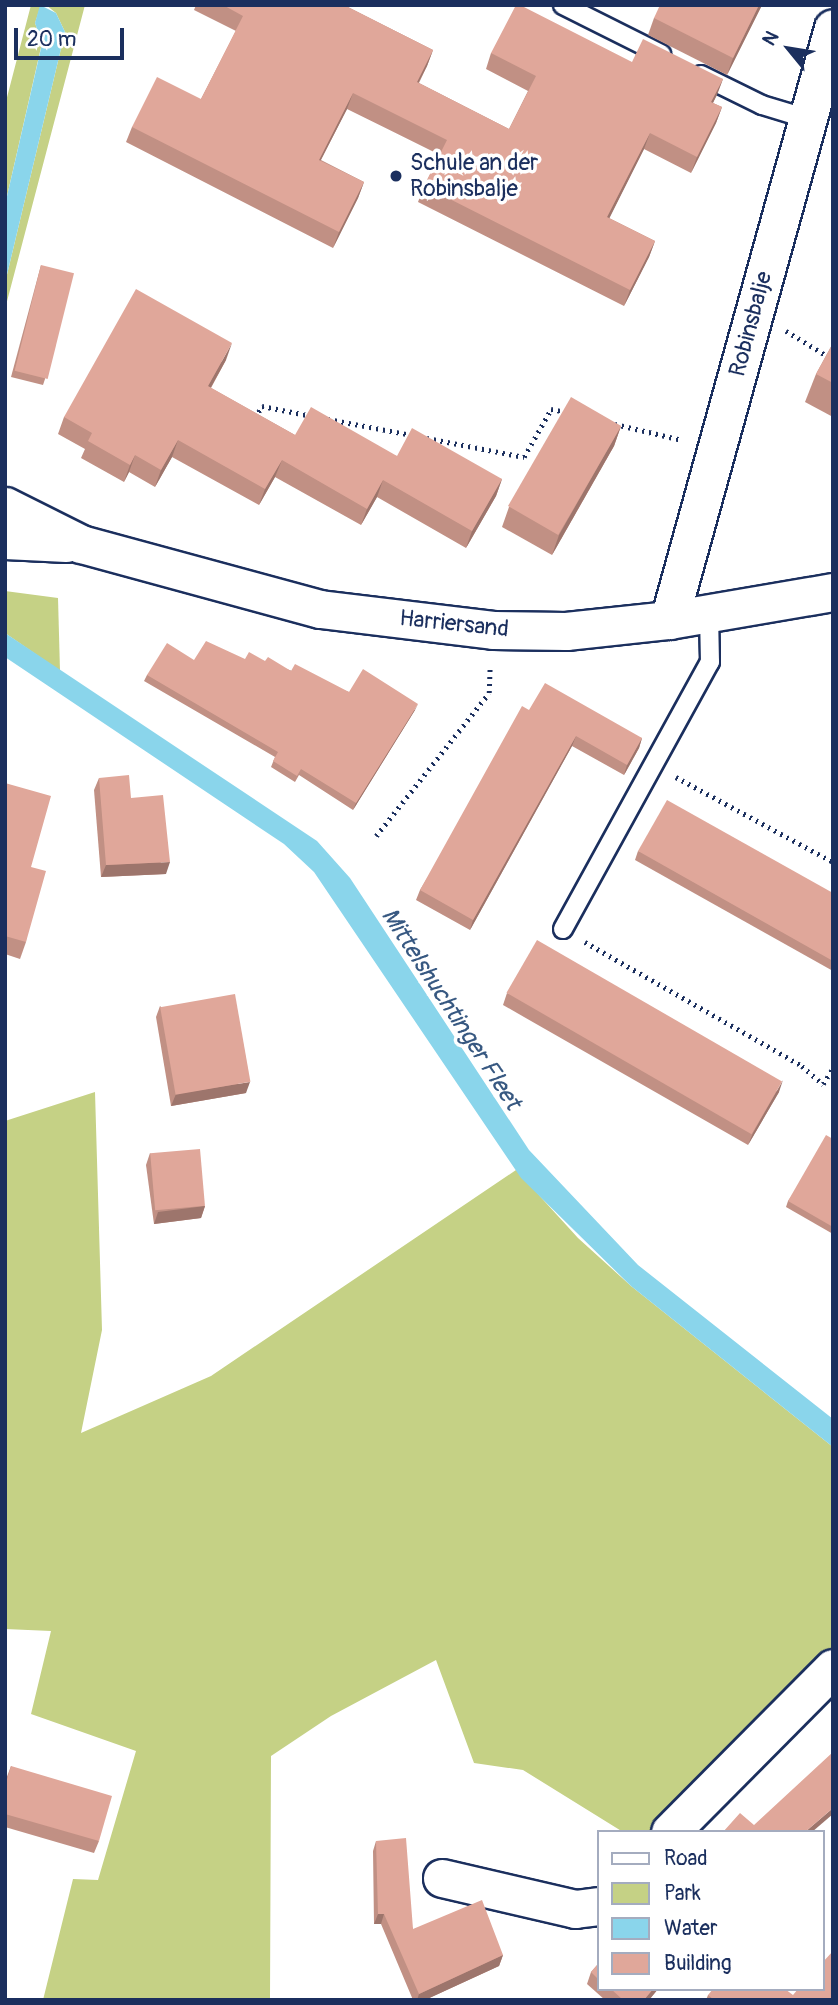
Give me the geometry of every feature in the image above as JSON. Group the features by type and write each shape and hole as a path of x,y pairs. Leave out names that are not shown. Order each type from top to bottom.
{"street":[{"name":"Robinsbalje","path":"669,620 833,28"},
{"name":"Harriersand","path":"5,506 81,544 320,609 492,630 566,631 709,616 833,592"},
{"name":"Harriersand","path":"5,540 81,544"},
{"path":"672,1830 832,1669"},
{"path":"442,1878 575,1909 596,1906"}],"lane":[{"path":"563,5 762,105 808,119"},
{"path":"563,929 710,662 709,616"}],"path":[{"path":"755,311 830,358"},
{"path":"249,429 262,406 524,457 551,409 576,415"},
{"path":"602,421 717,448"},
{"path":"357,438 363,425"},
{"path":"454,457 461,445"},
{"path":"376,836 489,693 492,630"},
{"path":"654,765 833,862"},
{"path":"563,929 802,1066 823,1084 833,1068"}],"green space":[{"path":"31,5 41,5 35,23 42,43 5,205 5,105"},
{"path":"46,5 85,5 5,309 5,283 65,32 56,13"},
{"path":"5,591 58,598 60,671 5,633"},
{"path":"95,1092 102,1330 81,1433 211,1376 516,1170 578,1238 631,1286 833,1447 833,1647 650,1830 620,1830 523,1770 474,1763 436,1660 331,1716 271,1756 270,2000 43,2000 73,1879 98,1880 136,1751 31,1714 51,1631 5,1629 5,1121"}],"water":[{"path":"40,5 56,13 65,32 5,283 5,205 42,44 35,23"},
{"path":"5,633 317,841 350,878 529,1150 638,1265 833,1419 833,1447 631,1286 521,1178 314,872 284,844 5,657"}],"building":[{"path":"223,5 344,5 433,50 417,82 509,129 536,76 491,53 516,5 632,62 643,39 723,79 711,102 722,107 697,157 650,133 607,217 655,241 630,290 424,186 447,140 353,93 319,160 364,182 339,232 132,127 157,77 201,99 243,16"},
{"path":"660,5 759,5 733,58 654,18"},
{"path":"41,265 74,273 48,379 15,371"},
{"path":"136,289 232,343 208,386 295,435 311,407 397,456 412,428 502,479 472,531 383,480 367,509 282,460 265,489 178,440 161,470 135,455 130,465 88,441 92,433 64,417"},
{"path":"833,343 833,383 816,374"},
{"path":"571,397 621,426 558,535 508,506"},
{"path":"206,641 245,659 249,652 265,661 268,657 291,671 295,664 349,692 363,669 418,704 356,803 301,769 297,776 273,761 278,752 147,675 167,643 194,660"},
{"path":"545,683 642,738 627,765 576,736 473,920 420,890 522,706 529,710"},
{"path":"129,775 131,798 163,795 170,862 106,865 99,778"},
{"path":"5,783 51,796 31,867 46,871 26,942 5,936"},
{"path":"667,800 833,893 833,961 638,851"},
{"path":"537,940 782,1082 752,1134 506,993"},
{"path":"235,994 250,1082 176,1095 160,1007"},
{"path":"826,1135 833,1139 833,1227 788,1201"},
{"path":"200,1149 205,1206 155,1210 150,1153"},
{"path":"833,1752 833,1808 807,1830 725,1830 740,1813 754,1825"},
{"path":"11,1766 112,1796 99,1841 5,1814 5,1786"},
{"path":"406,1838 413,1929 482,1900 503,1955 419,1994 384,1914 378,1914 376,1841"},
{"path":"833,1951 833,2000 714,2000 708,1995 711,1991 788,1991 793,1995 796,1991 824,1991 824,1961"},
{"path":"613,1991 651,1991 644,2000 623,2000"}],"place":[{"name":"Schule an der Robinsbalje","path":"396,176"}],"water label":[{"name":"Mittelshuchtinger Fleet","path":"451,1009"}]}
